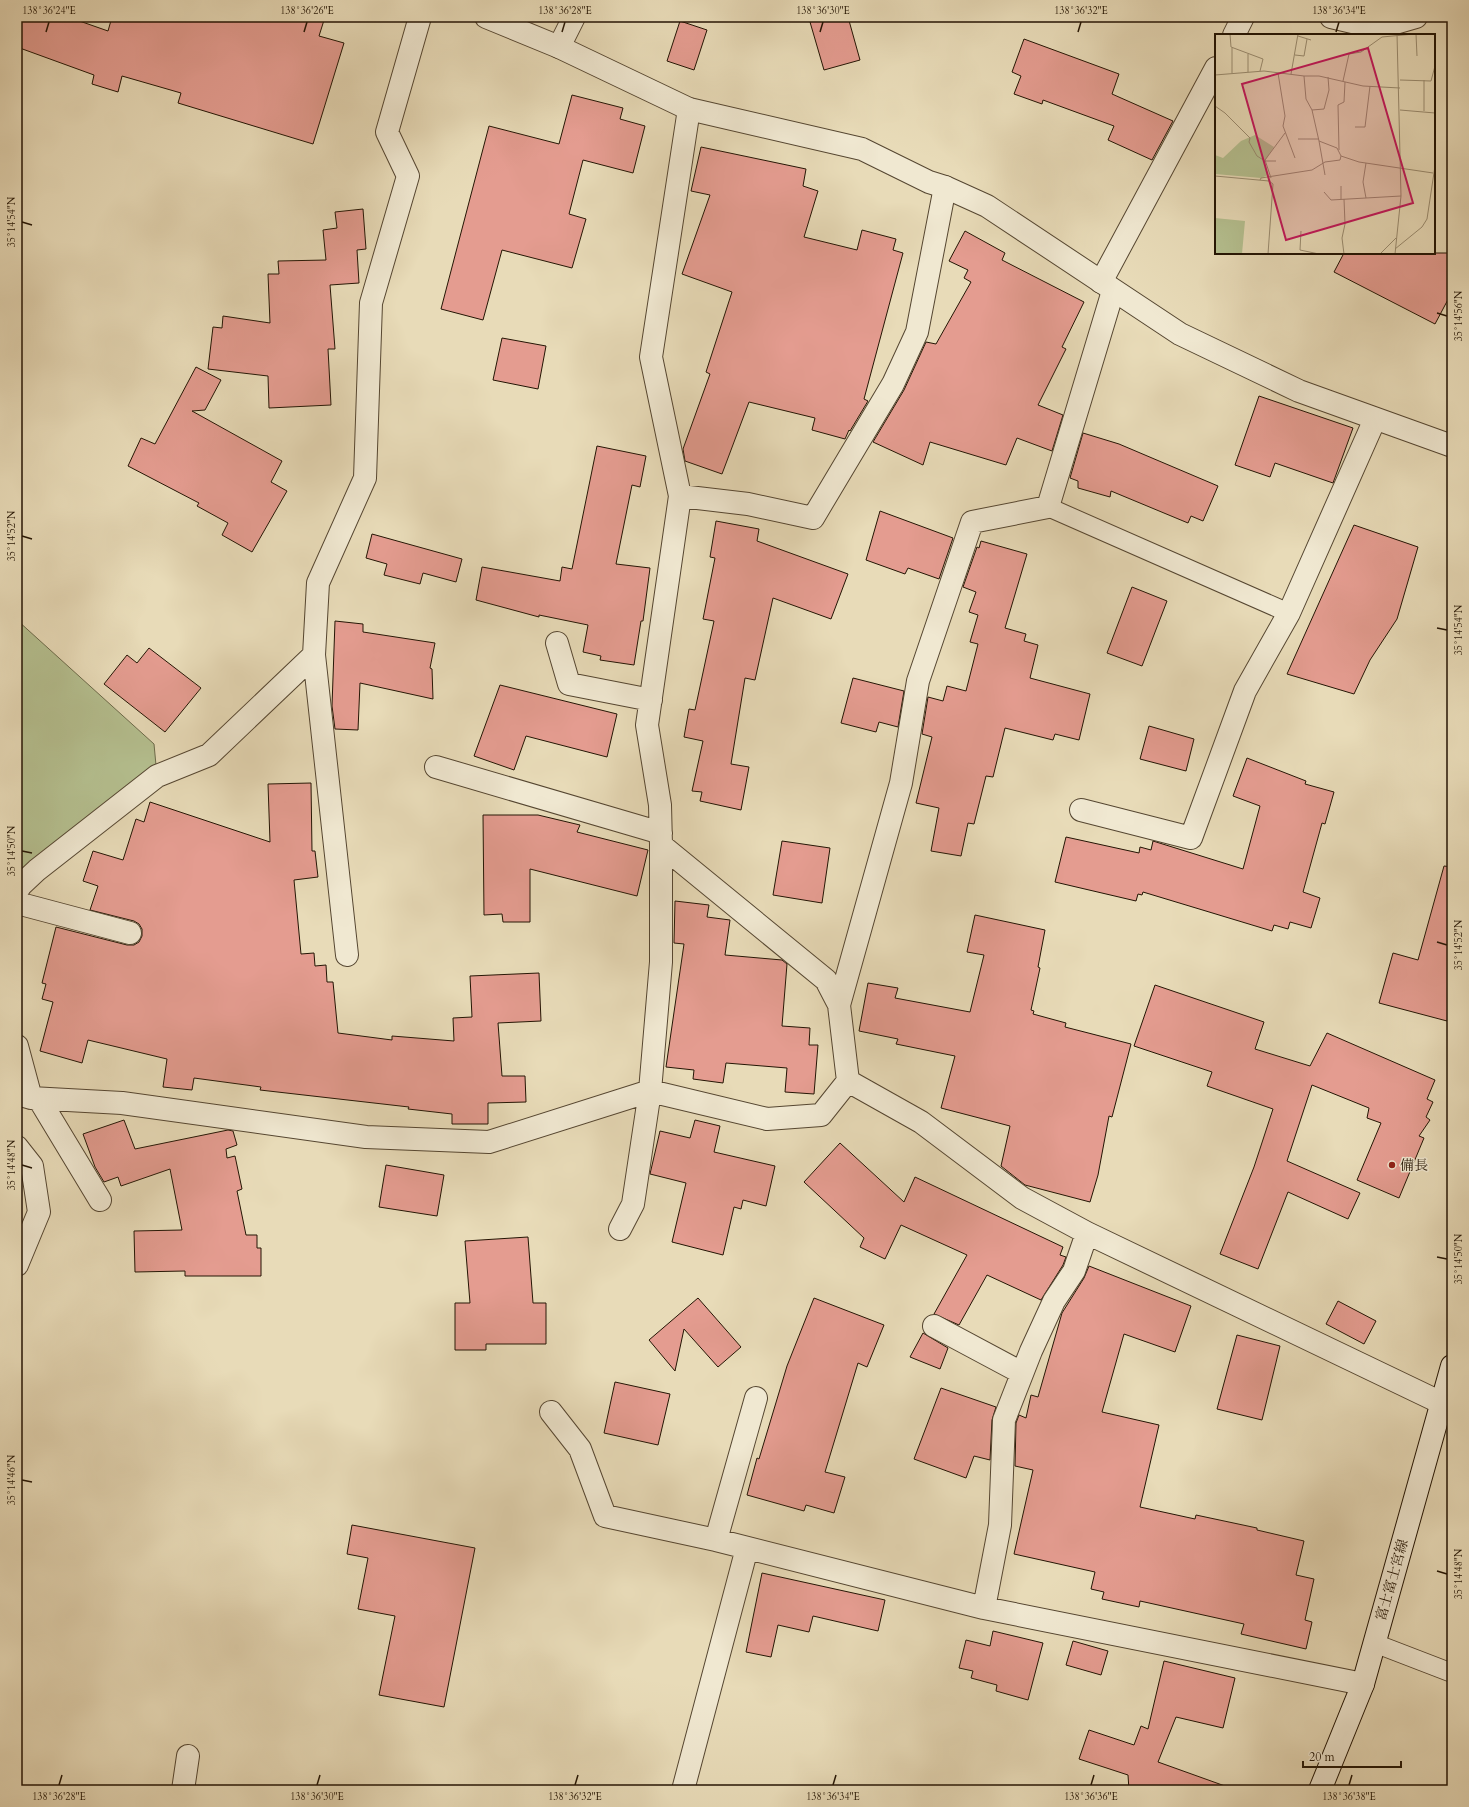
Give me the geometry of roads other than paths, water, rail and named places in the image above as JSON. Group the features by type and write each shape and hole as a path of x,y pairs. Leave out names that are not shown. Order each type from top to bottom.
{"street":[{"path":"347,955 314,655 318,583 365,478 371,303 408,176 387,132 420,17"},
{"path":"486,17 559,47 689,109 862,149 929,182 945,187 987,206 1180,334 1299,391 1452,446"},
{"path":"559,47 574,17"},
{"path":"1234,34 1243,17"},
{"path":"1331,17 1378,28 1416,17"},
{"path":"839,1005 901,782 918,681 972,522 1048,507 1107,287 1215,70"},
{"path":"620,1229 633,1204 650,1091 662,962 660,805 647,725 680,496 651,357 689,109"},
{"path":"680,496 748,504 813,518 893,384 917,332 945,187"},
{"path":"1081,810 1191,838 1245,690 1289,612 1375,419"},
{"path":"557,643 569,684 651,700"},
{"path":"17,891 21,885 37,870 157,776 209,754 314,655"},
{"path":"29,1097 122,1103 366,1137 489,1142 650,1091 767,1119 820,1115 848,1081 839,1005 826,980 661,839 436,767"},
{"path":"17,903 130,933"},
{"path":"17,1046 29,1097 100,1200"},
{"path":"848,1081 922,1122 1022,1198 1087,1233 1447,1406"},
{"path":"17,1147 32,1166 39,1212 17,1265"},
{"path":"984,1608 1000,1525 1004,1420 1022,1373 1054,1301 1074,1271 1087,1233"},
{"path":"934,1326 1022,1373"},
{"name":"富士富士宮線","path":"1320,1790 1364,1684 1374,1643 1447,1406 1452,1366"},
{"path":"716,1540 756,1398"},
{"path":"551,1412 580,1449 605,1516 716,1540 984,1608 1364,1684"},
{"path":"683,1790 747,1548"},
{"path":"183,1790 188,1756"}],"lane":[{"path":"1048,507 1289,612"},
{"path":"1374,1643 1452,1673"}],"place":[{"name":"備長","path":"1392,1165"}]}
